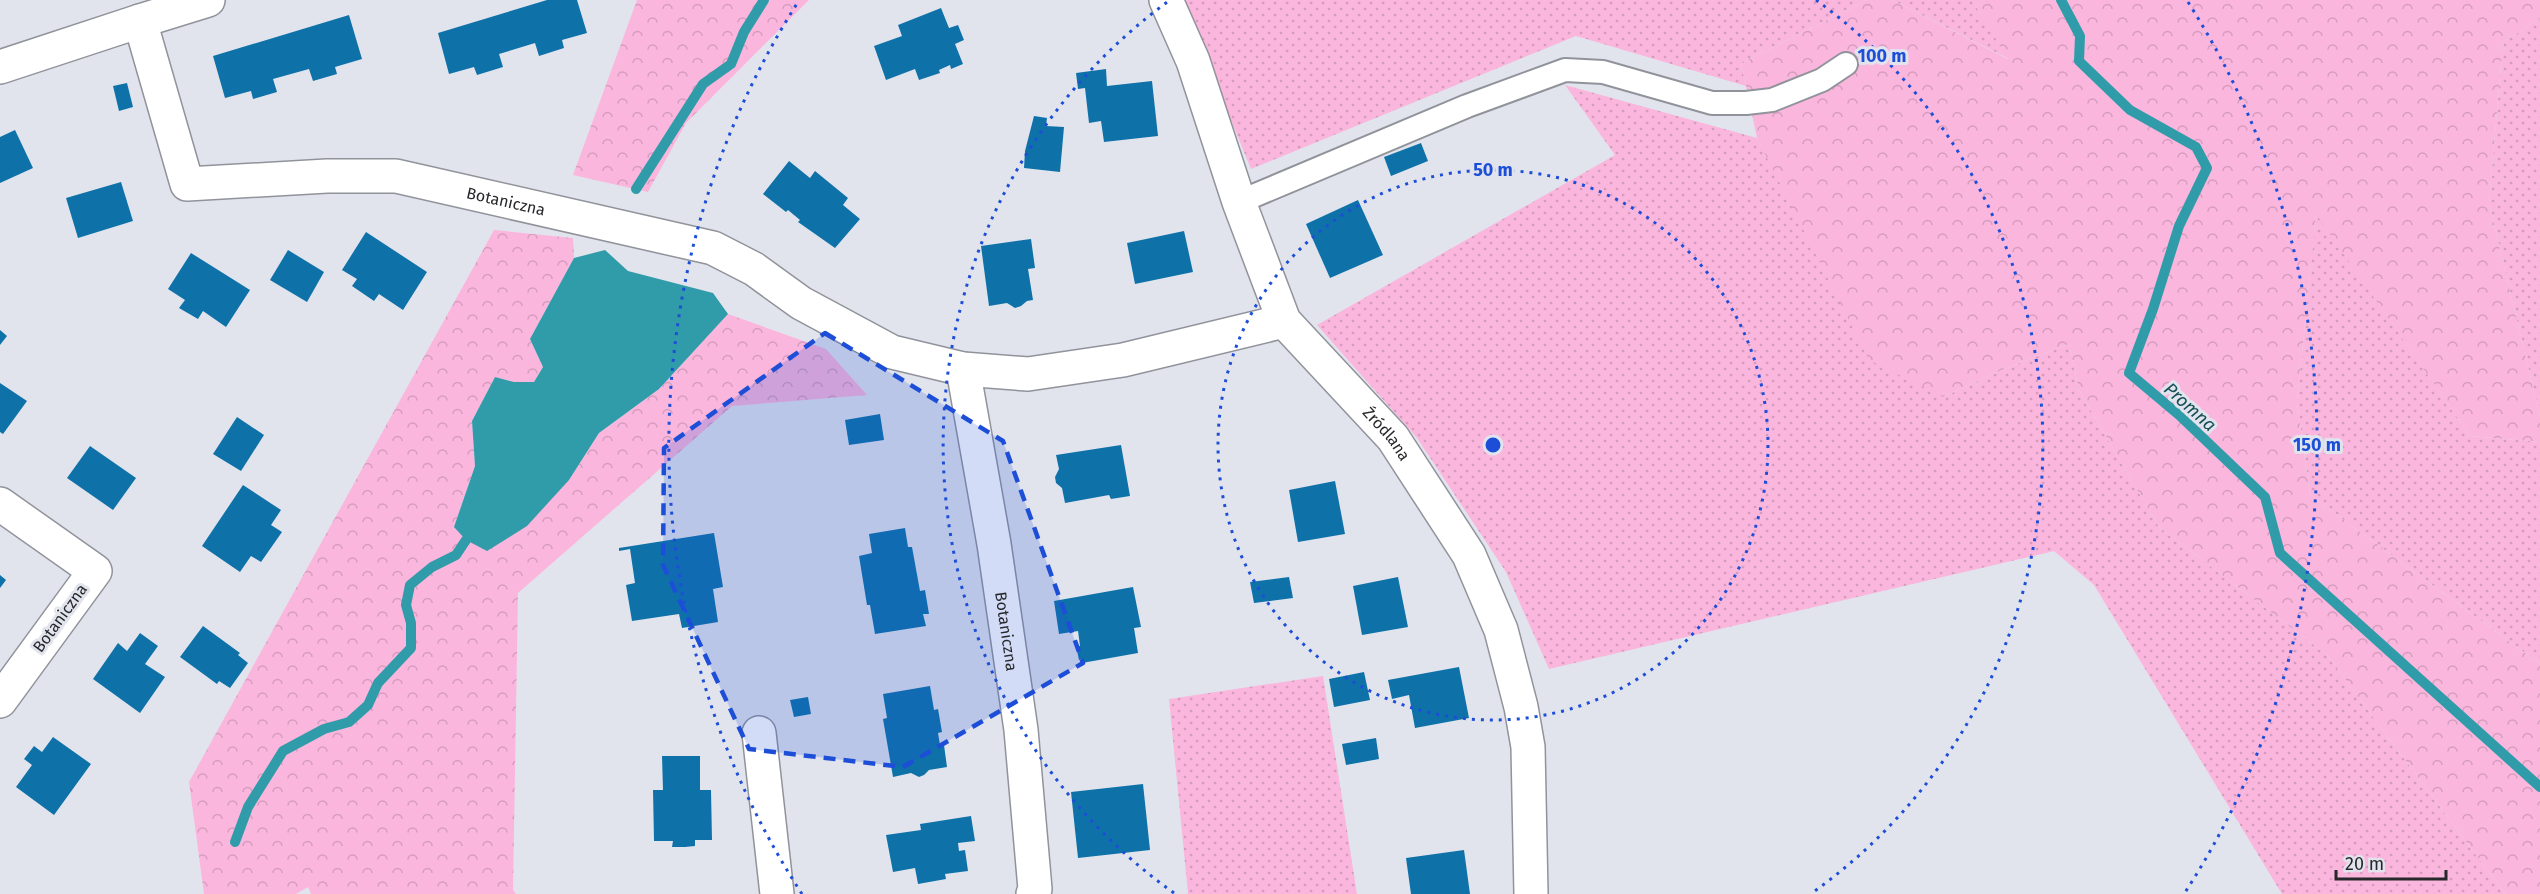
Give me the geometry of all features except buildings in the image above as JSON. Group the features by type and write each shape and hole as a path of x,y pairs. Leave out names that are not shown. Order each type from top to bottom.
{"street":[{"path":"0,67 208,0"},
{"name":"Źródlana","path":"1166,0 1193,61 1239,202 1284,321 1393,438 1469,555 1501,630 1528,747 1531,894"},
{"name":"Botaniczna","path":"140,21 187,184 327,176 396,176 713,248 754,269 801,303 892,352 963,369 1028,374 1122,360 1284,321"},
{"name":"Botaniczna","path":"963,369 994,544 1021,730 1035,889 1033,894"},
{"name":"Botaniczna","path":"0,504 94,571 0,701"},
{"path":"759,733 777,894"}],"lane":[{"path":"1239,202 1467,106 1565,70 1603,72 1713,103 1746,103 1772,100 1822,80 1846,64"}],"highlighted area":[{"path":"825,333 1003,441 1083,663 903,767 749,749 663,565 664,448"}],"green space":[{"path":"637,0 809,0 686,123 648,192 573,175"},
{"path":"1182,0 1867,0 1741,63 1746,86 1576,36 1251,169"},
{"path":"1867,0 1892,0 2008,59 1972,0 2540,0 2540,19 2503,42 2489,203 2540,417 2540,442 2470,436 2316,214 2297,402 2310,495 2540,664 2540,894 2505,894 2327,655 2159,527 2079,390 2069,344 2004,369 1943,397 1869,360 1757,138 1741,63"},
{"path":"1892,0 1972,0 2009,59"},
{"path":"2540,19 2540,417 2489,203 2503,42"},
{"path":"1565,85 1757,138 1809,237 1943,397 2004,369 2069,344 2079,390 2159,527 2327,655 2505,894 2282,894 2094,585 2054,551 1549,669 1506,572 1417,438 1317,325 1615,155"},
{"path":"2316,213 2470,436 2540,442 2540,664 2310,495 2297,402"},
{"path":"494,230 573,238 574,258 530,339 543,367 534,382 514,382 495,377 472,421 475,466 454,527 569,480 599,433 659,389 728,314 826,349 867,395 732,406 518,593 513,890 516,894 311,894 308,887 296,894 204,894 189,782"},
{"path":"1323,676 1357,894 1188,894 1169,699"}],"water":[{"path":"605,250 628,271 713,293 728,314 659,389 599,433 569,480 527,526 487,551 466,540 454,527 475,466 472,421 495,377 514,382 534,382 543,367 530,339 574,258"}],"waterway":[{"path":"636,189 703,84 731,64 744,32 764,0"},
{"name":"Promna","path":"2061,0 2080,36 2079,61 2130,110 2196,147 2207,168 2179,226 2153,309 2129,373 2179,415 2265,497 2280,553 2540,787"},
{"path":"235,842 248,807 283,751 324,729 349,722 368,705 378,683 411,648 411,623 406,605 410,585 432,567 456,555 466,540"}]}
